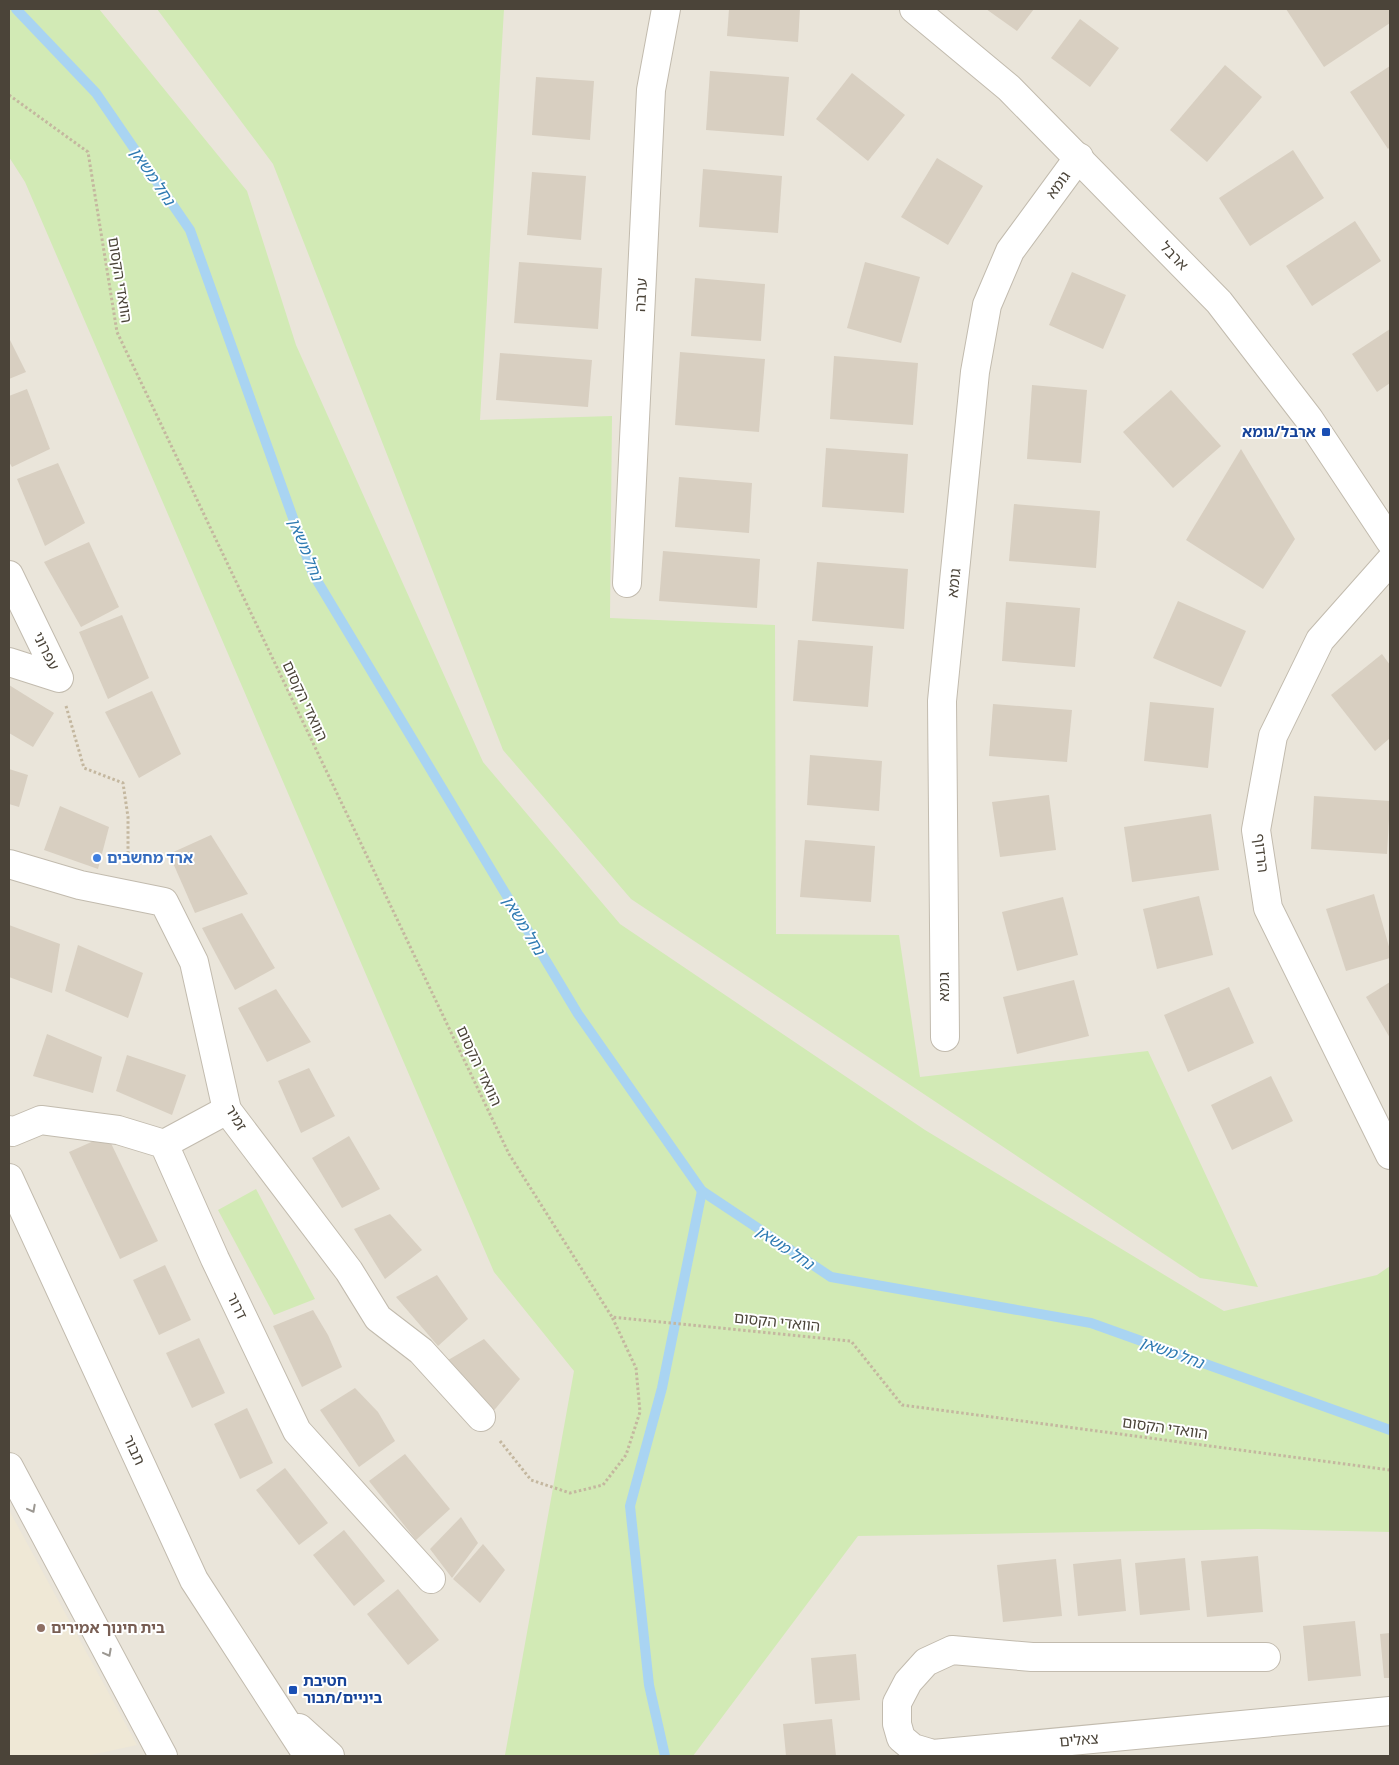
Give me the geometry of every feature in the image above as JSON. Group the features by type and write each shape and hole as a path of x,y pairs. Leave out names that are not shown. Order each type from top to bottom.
{"street":[{"name":"ערבה","path":"627,583 651,90 666,9"},
{"name":"ארבל","path":"914,9 1009,88 1079,157 1219,302 1309,419 1390,541"},
{"name":"גומא","path":"945,1037 942,701 975,372 987,305 1010,250 1079,157"},
{"name":"הרדוף","path":"1390,561 1320,640 1273,736 1256,830 1268,908 1390,1155"},
{"name":"עפרוני","path":"9,575 59,678"},
{"name":"עפרוני","path":"9,662 59,678"},
{"name":"זמיר","path":"9,864 80,885 164,902 194,962 227,1110 349,1271 378,1318 421,1351 481,1417"},
{"path":"9,1130 12,1132 41,1120 118,1130 164,1144 227,1110"},
{"name":"דרור","path":"164,1144 215,1259 298,1431 431,1579"},
{"name":"תבור","path":"9,1178 194,1580 308,1756"},
{"path":"9,1467 163,1756"},
{"name":"צאלים","path":"1266,1657 1032,1657 952,1650 926,1662 908,1682 897,1703 897,1724 901,1738 913,1748 933,1754 1390,1711"},
{"name":"תבור","path":"280,1711 330,1756"}],"path":[{"name":"הוואדי הקסום","path":"9,94 88,152 117,332 509,1154 612,1317 851,1341 902,1405 1390,1470"},
{"path":"59,678 84,768 123,783 128,818 128,859 134,866"},
{"path":"481,1417 531,1480 570,1493 602,1485 626,1455 640,1412 636,1368 612,1317"}],"shaded area":[{"path":"9,9 1390,9 1390,1756 9,1756"},
{"name":"בית חינוך אמירים","path":"9,1510 137,1745 86,1756 9,1756"}],"green space":[{"path":"9,9 99,9 247,191 296,345 483,762 620,924 925,1130 1224,1311 1377,1275 1390,1266 1390,1532 1258,1529 858,1536 693,1756 505,1755 574,1371 494,1272 25,182 9,157"},
{"path":"157,9 504,9 480,420 612,416 610,618 775,625 776,934 899,935 920,1077 1148,1051 1258,1287 1200,1278 631,899 503,750 273,164"},
{"path":"256,1189 315,1299 274,1315 218,1210"}],"building":[{"path":"729,9 800,9 798,42 727,36"},
{"path":"986,9 1034,9 1017,31"},
{"path":"1286,9 1390,9 1390,23 1324,67"},
{"path":"1080,19 1119,48 1090,87 1051,58"},
{"path":"1225,65 1262,97 1207,162 1170,130"},
{"path":"1390,66 1390,147 1388,149 1350,92"},
{"path":"710,71 789,77 784,136 706,130"},
{"path":"852,73 905,115 868,161 816,119"},
{"path":"536,77 594,81 590,140 532,135"},
{"path":"1293,150 1324,198 1250,246 1219,198"},
{"path":"937,158 983,186 948,245 901,217"},
{"path":"703,169 782,176 778,233 699,227"},
{"path":"532,172 586,176 581,240 527,235"},
{"path":"1355,221 1381,261 1312,306 1286,266"},
{"path":"519,262 602,268 598,329 514,323"},
{"path":"865,262 920,277 901,343 847,328"},
{"path":"1072,272 1126,295 1103,349 1049,325"},
{"path":"695,278 765,284 761,341 691,336"},
{"path":"1390,329 1390,383 1377,392 1352,354"},
{"path":"9,338 26,372 9,379"},
{"path":"680,352 765,359 759,432 675,425"},
{"path":"500,353 592,360 588,407 496,400"},
{"path":"834,356 918,363 913,425 830,419"},
{"path":"1032,385 1087,390 1081,463 1027,459"},
{"path":"27,389 50,449 12,467 9,462 9,396"},
{"path":"1171,390 1221,446 1173,488 1123,432"},
{"path":"826,448 908,454 904,513 822,507"},
{"path":"1241,449 1295,539 1263,589 1186,540"},
{"path":"58,463 85,523 45,546 17,479"},
{"path":"679,477 752,483 749,533 675,527"},
{"path":"1014,504 1100,511 1096,568 1009,561"},
{"path":"89,542 119,607 81,627 44,562"},
{"path":"663,551 760,559 757,608 659,601"},
{"path":"817,562 908,569 904,629 812,621"},
{"path":"1178,601 1246,631 1221,687 1153,658"},
{"path":"1006,602 1080,608 1075,667 1002,661"},
{"path":"122,615 149,678 108,699 79,632"},
{"path":"798,640 873,646 868,707 793,701"},
{"path":"1382,654 1390,665 1390,738 1375,751 1331,695"},
{"path":"9,685 54,713 33,747 9,733"},
{"path":"152,691 181,754 139,778 105,712"},
{"path":"1150,702 1214,708 1208,768 1144,761"},
{"path":"993,704 1072,710 1067,762 989,756"},
{"path":"810,755 882,761 879,811 807,805"},
{"path":"9,769 28,775 19,807 9,804"},
{"path":"1049,795 1056,850 1000,857 992,802"},
{"path":"1314,796 1390,801 1387,854 1311,849"},
{"path":"60,806 109,827 98,869 44,850"},
{"path":"1211,814 1219,870 1132,882 1124,827"},
{"path":"211,835 248,894 195,913 169,854"},
{"path":"805,840 875,846 871,902 800,897"},
{"path":"1374,894 1390,950 1390,958 1346,971 1326,909"},
{"path":"1199,896 1213,955 1157,969 1143,909"},
{"path":"1063,897 1078,955 1017,971 1002,912"},
{"path":"242,913 275,968 235,990 202,928"},
{"path":"9,925 60,944 52,993 9,977"},
{"path":"78,945 143,973 128,1018 65,991"},
{"path":"1074,980 1089,1036 1017,1054 1003,997"},
{"path":"1390,982 1390,1038 1366,997"},
{"path":"1229,987 1254,1043 1188,1072 1164,1015"},
{"path":"276,989 311,1042 267,1062 238,1008"},
{"path":"47,1034 102,1057 93,1093 33,1076"},
{"path":"127,1055 186,1075 172,1115 116,1091"},
{"path":"309,1068 335,1116 301,1133 278,1081"},
{"path":"1271,1076 1293,1121 1232,1150 1211,1105"},
{"path":"107,1135 158,1241 120,1259 69,1152"},
{"path":"349,1136 380,1189 342,1208 312,1158"},
{"path":"390,1214 422,1250 385,1279 354,1229"},
{"path":"165,1265 191,1320 159,1335 133,1280"},
{"path":"437,1275 468,1319 438,1346 396,1297"},
{"path":"313,1310 328,1335 342,1367 302,1387 273,1326"},
{"path":"199,1338 225,1393 192,1408 166,1353"},
{"path":"484,1339 520,1379 487,1419 443,1363"},
{"path":"355,1388 378,1412 395,1441 359,1467 320,1410"},
{"path":"247,1408 273,1463 240,1479 214,1424"},
{"path":"405,1454 450,1509 416,1540 369,1481"},
{"path":"285,1468 328,1523 299,1545 256,1490"},
{"path":"461,1517 478,1543 452,1578 430,1549"},
{"path":"344,1530 385,1581 354,1606 313,1555"},
{"path":"483,1544 505,1570 480,1603 453,1579"},
{"path":"1258,1556 1263,1612 1207,1617 1201,1561"},
{"path":"1185,1558 1190,1610 1140,1615 1135,1563"},
{"path":"1056,1559 1062,1616 1003,1622 997,1565"},
{"path":"1121,1559 1126,1611 1078,1616 1073,1564"},
{"path":"398,1589 439,1640 408,1665 367,1614"},
{"path":"1355,1621 1361,1676 1308,1681 1303,1626"},
{"path":"1390,1633 1390,1678 1384,1678 1380,1634"},
{"path":"856,1654 860,1700 815,1704 811,1658"},
{"path":"832,1719 836,1756 786,1756 783,1724"}],"waterway":[{"name":"נחל משאן","path":"16,9 96,93 190,230 313,574 578,1014 702,1191 831,1277 1091,1323 1390,1430"},
{"path":"665,1756 649,1685 630,1506 662,1388 702,1191"}],"place":[{"name":"ארבל/גומא","path":"1326,432"},
{"name":"ארד מחשבים","path":"97,858"},
{"name":"בית חינוך אמירים","path":"41,1628"},
{"name":"חטיבת ביניים/תבור","path":"293,1690"}]}
